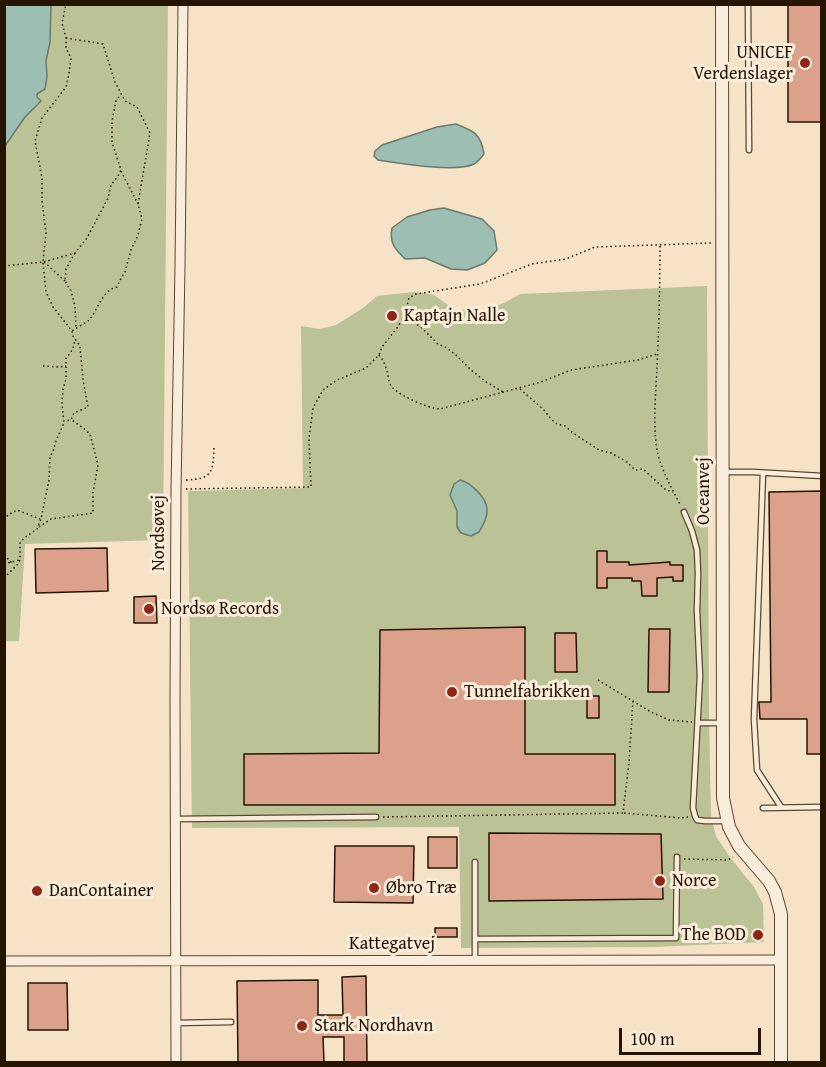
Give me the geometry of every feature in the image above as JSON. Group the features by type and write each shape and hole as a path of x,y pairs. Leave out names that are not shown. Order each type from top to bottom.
{"street":[{"name":"Nordsøvej","path":"176,1062 176,485 183,4"},
{"name":"Oceanvej","path":"722,4 723,798 729,827 739,846 769,881 781,914 781,1062"},
{"name":"Kattegatvej","path":"4,961 780,960"}],"lane":[{"path":"748,4 749,150"},
{"path":"722,472 822,476"},
{"path":"763,473 754,719 758,770 781,807"},
{"path":"684,512 697,550 700,676 693,808 697,820 727,821"},
{"path":"698,723 723,723"},
{"path":"763,808 822,807"},
{"path":"176,819 376,817"},
{"path":"476,939 676,938 677,858"},
{"path":"475,862 475,960"},
{"path":"176,1023 231,1022"}],"path":[{"path":"66,4 62,23 66,48 71,58 66,87 42,118 35,141 42,178 46,233 43,262 46,292 53,307 72,331 80,346 88,406 74,413 71,420"},
{"path":"66,38 103,44 121,94 125,101 137,107 150,133 138,204"},
{"path":"72,331 88,320 99,302 112,288 117,286 125,272 130,250 138,235 142,219 112,142 112,122 116,101 121,94"},
{"path":"65,281 66,269 87,238 108,198 111,185 121,170"},
{"path":"176,485 311,487 309,438 313,408 323,390 338,380 366,368 380,355 382,347 404,316 409,298 416,294 480,284 532,264 566,259 595,247 722,242"},
{"path":"660,245 655,432 658,454 684,512"},
{"path":"4,266 43,262 75,253"},
{"path":"43,262 65,281 75,306 76,328"},
{"path":"404,316 422,328 438,344 457,356 486,382 504,392"},
{"path":"37,528 49,480 50,457 64,423 62,404 66,379 66,358 75,345 75,339"},
{"path":"380,355 392,386 402,395 432,408 440,409 541,382 571,370 638,360 657,354"},
{"path":"43,366 59,368 66,366"},
{"path":"519,388 539,405 551,420 565,426 599,450 611,453 627,462 634,470 643,469 655,482 666,490 674,492"},
{"path":"4,578 20,560 20,543 24,537 51,519 93,513 93,493 98,465 90,435 71,420 64,421"},
{"path":"176,485 208,475 213,467 214,447"},
{"path":"4,520 17,510 41,519"},
{"path":"4,555 12,563"},
{"path":"4,564 20,560"},
{"path":"598,680 669,720 698,723"},
{"path":"623,813 633,701"},
{"path":"376,817 623,813 681,818 695,816"},
{"path":"677,858 728,860 744,851"}],"green space":[{"path":"4,5 168,5 163,540 25,544 19,641 5,641"},
{"path":"707,286 711,816 716,836 754,887 763,904 764,942 654,947 461,948 459,827 192,828 188,491 303,488 301,326 320,329 336,325 377,296 414,292 434,295 455,310 486,309 520,294"}],"water":[{"path":"5,4 51,5 45,89 37,94 41,101 25,117 5,146"},
{"path":"456,124 472,131 481,142 484,154 474,164 454,168 427,166 378,160 374,156 375,151 382,145 437,127"},
{"path":"444,208 482,219 494,231 497,250 485,263 467,270 451,269 425,258 405,259 396,249 391,238 392,228 407,217"},
{"path":"460,480 477,491 487,508 481,529 471,536 461,533 457,527 457,511 450,495 454,484"}],"building":[{"name":"UNICEF Verdenslager","path":"788,4 822,4 822,122 788,122"},
{"path":"822,491 822,754 807,754 807,719 760,719 759,702 771,702 769,492"},
{"path":"107,548 108,591 36,593 35,549"},
{"path":"597,551 607,551 607,562 629,562 629,565 670,562 670,565 683,565 683,581 673,581 673,577 657,578 657,596 642,596 641,581 632,581 632,578 607,578 607,588 597,588"},
{"path":"156,596 157,623 134,623 134,597"},
{"name":"Tunnelfabrikken","path":"525,627 525,754 615,754 615,805 244,805 244,754 379,753 380,630"},
{"path":"649,629 670,629 669,692 648,692"},
{"path":"555,633 576,633 577,672 555,672"},
{"path":"587,696 599,696 599,718 587,718"},
{"path":"489,833 661,834 663,899 489,901"},
{"path":"428,837 457,837 457,868 428,868"},
{"name":"Øbro Træ","path":"335,846 414,846 413,903 334,902"},
{"path":"435,928 457,928 457,937 435,937"},
{"name":"Stark Nordhavn","path":"366,976 367,1062 344,1062 344,1037 323,1037 324,1062 238,1062 237,981 318,980 318,1015 343,1015 342,977"},
{"path":"28,983 67,983 68,1030 28,1030"}],"place":[{"name":"UNICEF Verdenslager","path":"805,63"},
{"name":"Kaptajn Nalle","path":"392,316"},
{"name":"Nordsø Records","path":"149,609"},
{"name":"Tunnelfabrikken","path":"452,692"},
{"name":"Norce","path":"660,881"},
{"name":"Øbro Træ","path":"374,888"},
{"name":"DanContainer","path":"37,891"},
{"name":"The BOD","path":"758,935"},
{"name":"Stark Nordhavn","path":"302,1026"}]}
